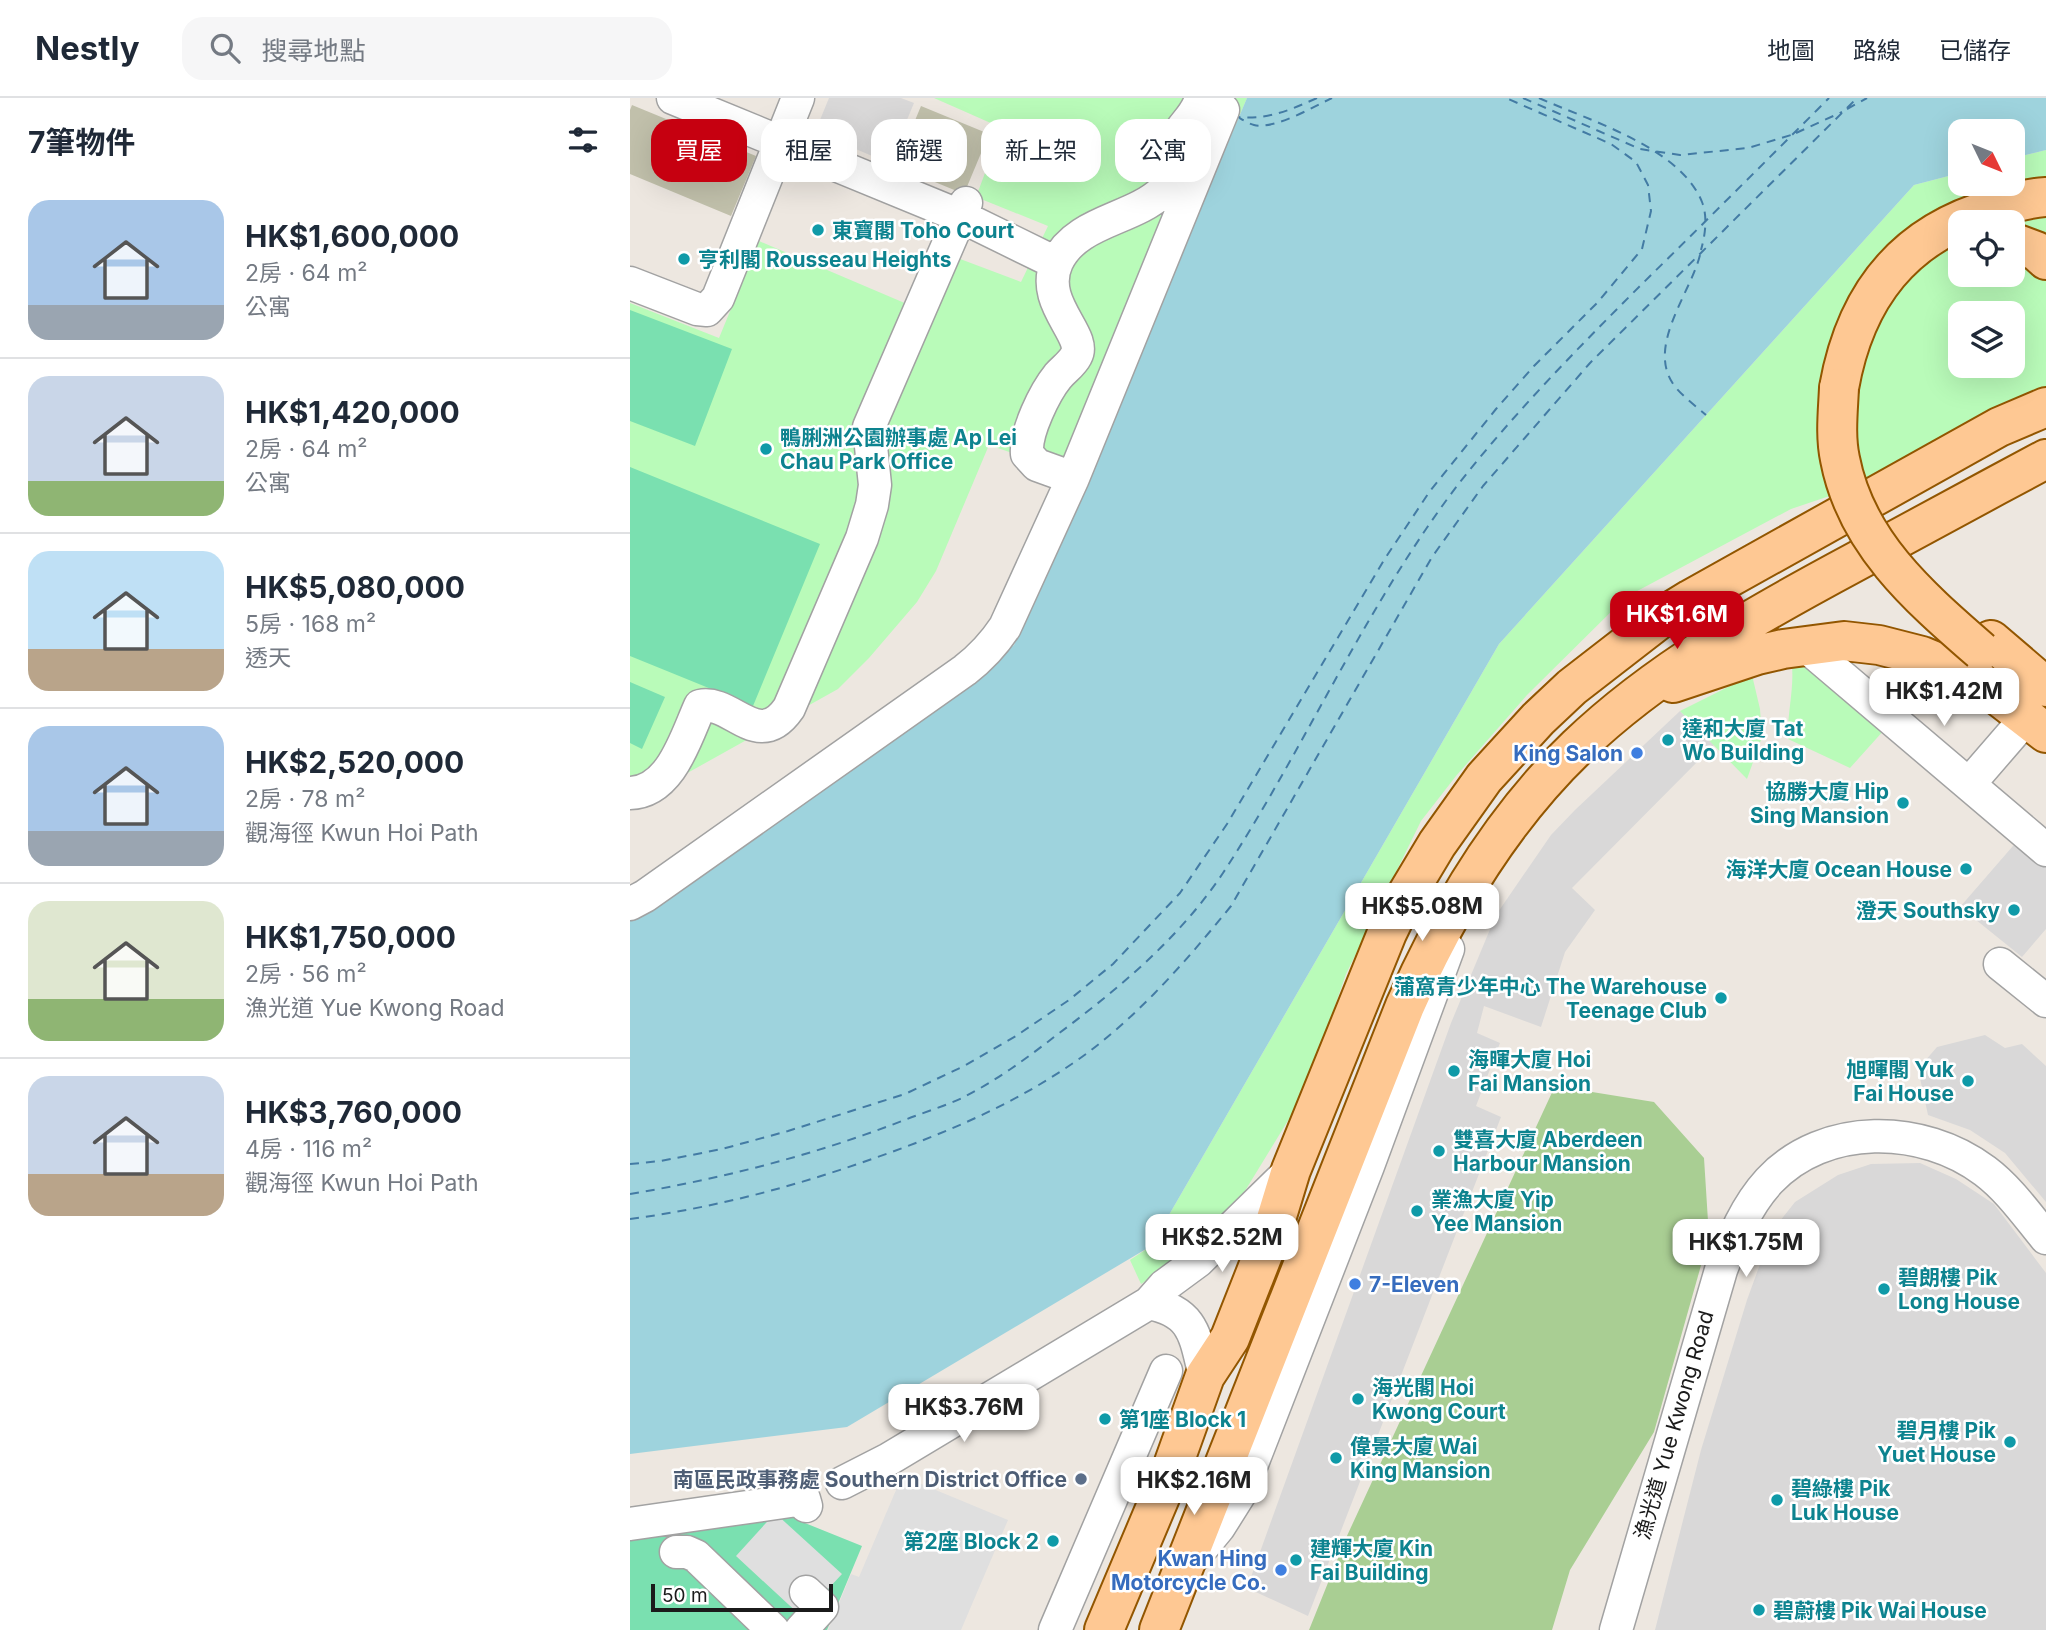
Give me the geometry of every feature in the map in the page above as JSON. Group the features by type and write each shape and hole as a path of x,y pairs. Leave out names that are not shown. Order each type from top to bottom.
{"main road":[{"path":"2041,711 1986,645 1909,586 1889,564 1860,516 1839,457 1848,389 1845,353 1858,320 1895,266 1920,243 1952,223 2012,202 2046,197"},
{"path":"2025,247 2036,251 2046,260"},
{"path":"1848,389 1875,327 1890,301 1908,278 1931,258 1948,250"},
{"path":"1999,427 2032,398 2046,381"},
{"path":"1104,1630 1171,1471 1205,1376 1230,1338 1273,1229 1291,1170 1401,904 1437,844 1484,778 1538,719 1572,687 1665,615 1999,427 2046,407"},
{"path":"1159,1630 1185,1570 1213,1490 1390,1043 1421,971 1478,869 1520,812 1576,748 1602,724 1725,635 1799,592 2046,459"},
{"path":"1645,692 1727,667 1757,654 1844,641 1879,645 1922,656 1975,678 2041,711"}],"street":[{"path":"673,98 761,134"},
{"path":"789,119 798,98"},
{"path":"1073,478 1037,466 1030,460 1026,448 1045,396 1079,349 1076,336 1060,312 1053,294 1056,263 1065,249 1081,235 1162,192 1176,170 1173,145 1206,118"},
{"path":"630,904 985,655 1005,627 1073,478 1179,219 1206,118"},
{"path":"857,171 963,210 1056,263"},
{"path":"630,283 697,309 708,310 718,298 764,182"},
{"path":"1162,192 1179,219"},
{"path":"630,793 654,787 665,776 700,706 707,704 754,726 768,725 785,714 789,708 862,538 872,505 875,485 869,428 963,210"},
{"path":"1807,647 2046,850"},
{"path":"1969,785 2041,711"},
{"path":"2000,964 2046,1001"},
{"name":"漁光道 Yue Kwong Road","path":"1616,1630 1721,1270 1751,1205 1780,1171 1813,1150 1852,1138 1893,1136 1922,1141 1961,1156 1986,1171 2000,1183 2046,1238"},
{"path":"842,1483 889,1459 1149,1303 1164,1286 1198,1261 1291,1170"},
{"path":"1149,1303 1167,1306 1190,1325 1196,1336 1205,1376"},
{"path":"1055,1630 1166,1371"},
{"path":"630,1524 805,1502"},
{"path":"676,1552 687,1552 696,1556 773,1630"},
{"path":"801,1630 822,1606 806,1592"}],"shaded area":[{"path":"829,98 901,98 914,103 907,119 871,119 871,155 857,150 857,119 820,119"},
{"path":"632,105 666,119 651,119 651,182 745,182 731,216 630,174"},
{"path":"921,106 953,119 916,119"},
{"path":"967,125 981,131 981,153 964,194 935,182 967,182"},
{"path":"747,152 756,156 747,178"},
{"path":"1680,711 1714,745 1572,888 1595,910 1565,952 1541,1027 1484,1006 1477,1033 1500,1043 1476,1106 1501,1117 1308,1616 1247,1588 1451,1023 1496,915 1551,835"},
{"name":"澄天 Southsky","path":"2019,839 2046,863 2046,929 2022,957 1960,907"},
{"path":"1985,1035 2005,1048 2022,1044 2046,1066 2046,1202 2005,1153 1970,1130 1928,1115 1918,1069 1937,1047"},
{"path":"1920,1163 1956,1179 1994,1204 2046,1273 2046,1630 1655,1630 1701,1450 1747,1300 1772,1231 1795,1202 1838,1175 1871,1164"},
{"path":"902,1476 1008,1520 961,1630 828,1630 851,1574 859,1577"},
{"path":"775,1513 842,1574 802,1617 736,1556"}],"green space":[{"path":"934,98 1247,98 1085,478 989,445 936,571 917,602 869,658 838,689 630,805 630,303 719,338 759,241 907,304 931,248 1021,282 1048,226 976,197 982,182 1101,182 1101,119 982,119"},
{"path":"2046,150 2046,390 1880,479 1791,509 1626,597 1527,695 1456,776 1421,821 1346,974 1320,1049 1292,1114 1229,1217 1195,1251 1141,1284 1130,1260 1151,1246 1499,644 1914,185 1948,176 1948,196 2025,196 2025,155"},
{"path":"630,310 732,349 695,446 630,421"},
{"path":"630,467 820,544 753,706 630,656"},
{"path":"1808,664 1885,729 1850,768 1788,739 1792,666"},
{"path":"1752,675 1760,709 1762,737 1747,779 1680,711"},
{"path":"630,682 665,697 642,749 630,743"},
{"path":"1555,1086 1654,1102 1704,1158 1709,1237 1654,1432 1570,1570 1552,1630 1309,1630 1346,1538"},
{"path":"792,1509 795,1519 862,1546 827,1630 630,1630 630,1541 643,1533"}],"water":[{"path":"1247,98 2046,98 2046,150 2025,155 2025,119 1948,119 1948,176 1914,185 1499,644 1151,1246 847,1427 630,1454 630,912 1014,645"}],"ferry route":[{"path":"1317,98 1269,115 1238,117 1254,125 1272,124 1332,98"},
{"path":"630,1164 722,1149 788,1131 905,1094 964,1066 1016,1036 1069,1000 1113,964 1180,893 1227,824 1384,560 1430,491 1496,409 1534,366 1598,302 1642,249 1651,211 1648,185 1636,162 1611,144 1506,98"},
{"path":"1523,98 1640,149 1680,155 1748,148 1791,135"},
{"path":"1539,98 1631,138 1674,166 1691,183 1704,208 1705,226 1701,250"},
{"path":"630,1194 701,1180 805,1154 873,1132 962,1098 1032,1054 1146,962 1187,920 1223,873 1395,576 1460,482 1503,430 1572,355 1829,98"},
{"path":"630,1219 722,1203 783,1187 929,1138 1036,1087 1086,1054 1126,1021 1181,965 1231,906 1432,557 1483,486 1590,363 1857,98"},
{"path":"1847,109 1867,98"},
{"path":"1796,133 1842,112"},
{"path":"1700,255 1672,322 1665,357 1668,374 1677,389 1706,415"}],"place":[{"name":"東寶閣 Toho Court","path":"818,230"},
{"name":"亨利閣 Rousseau Heights","path":"684,259"},
{"name":"鴨脷洲公園辦事處 Ap Lei Chau Park Office","path":"766,449"},
{"name":"達和大廈 Tat Wo Building","path":"1668,740"},
{"name":"King Salon","path":"1637,753"},
{"name":"協勝大廈 Hip Sing Mansion","path":"1903,803"},
{"name":"海洋大廈 Ocean House","path":"1966,869"},
{"name":"澄天 Southsky","path":"2014,910"},
{"name":"蒲窩青少年中心 The Warehouse Teenage Club","path":"1721,998"},
{"name":"海暉大廈 Hoi Fai Mansion","path":"1454,1071"},
{"name":"旭暉閣 Yuk Fai House","path":"1968,1081"},
{"name":"雙喜大廈 Aberdeen Harbour Mansion","path":"1439,1151"},
{"name":"業漁大廈 Yip Yee Mansion","path":"1417,1211"},
{"name":"7-Eleven","path":"1355,1284"},
{"name":"碧朗樓 Pik Long House","path":"1884,1289"},
{"name":"海光閣 Hoi Kwong Court","path":"1358,1399"},
{"name":"第1座 Block 1","path":"1105,1419"},
{"name":"碧月樓 Pik Yuet House","path":"2010,1442"},
{"name":"偉景大廈 Wai King Mansion","path":"1336,1458"},
{"name":"南區民政事務處 Southern District Office","path":"1081,1479"},
{"name":"碧綠樓 Pik Luk House","path":"1777,1500"},
{"name":"第2座 Block 2","path":"1053,1541"},
{"name":"建輝大廈 Kin Fai Building","path":"1296,1560"},
{"name":"Kwan Hing Motorcycle Co.","path":"1281,1570"},
{"name":"碧蔚樓 Pik Wai House","path":"1759,1610"}]}
